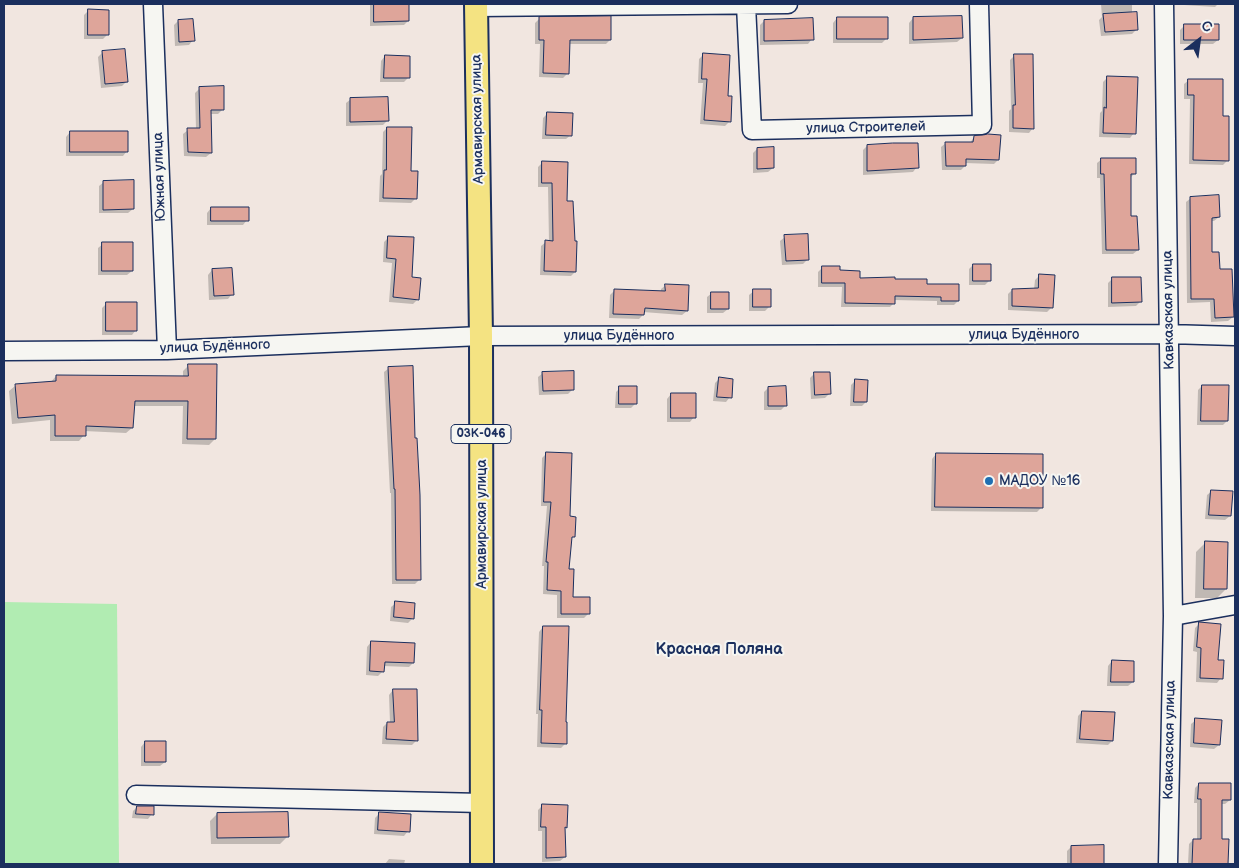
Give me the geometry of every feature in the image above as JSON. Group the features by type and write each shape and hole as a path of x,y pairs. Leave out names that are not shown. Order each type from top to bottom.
{"main road":[{"name":"Армавирская улица","path":"476,5 481,336 482,864"}],"street":[{"name":"Южная улица","path":"153,4 168,350"},
{"path":"476,5 788,4"},
{"name":"улица Строителей","path":"746,5 752,130 982,125 979,4"},
{"name":"Кавказская улица","path":"1164,4 1173,616 1168,864"},
{"name":"улица Будённого","path":"4,351 168,350 481,336 1169,334 1235,336"},
{"path":"1173,616 1235,606"},
{"path":"136,795 482,803"}],"green space":[{"path":"4,602 117,604 119,864 4,864"}],"building":[{"path":"374,4 409,4 409,21 374,22"},
{"path":"88,9 109,10 109,35 88,35"},
{"path":"1137,12 1138,30 1105,32 1103,14"},
{"path":"611,16 611,40 570,40 569,74 543,73 544,40 539,40 539,17"},
{"path":"962,16 963,38 913,40 913,17"},
{"path":"837,17 888,17 888,39 837,39"},
{"path":"813,18 814,40 764,41 764,20"},
{"path":"193,19 195,41 179,42 178,20"},
{"path":"1184,24 1219,24 1219,40 1184,40"},
{"path":"125,49 128,82 105,84 102,51"},
{"path":"703,53 730,55 728,96 732,96 731,122 704,120 707,79 702,79"},
{"path":"1014,54 1033,54 1034,129 1013,128 1013,105 1015,105"},
{"path":"385,55 410,56 410,78 384,78"},
{"path":"1107,76 1138,77 1136,134 1103,133"},
{"path":"1188,79 1223,79 1223,116 1229,116 1229,161 1193,160 1194,95 1188,95"},
{"path":"224,86 224,110 211,110 212,153 188,152 187,128 200,128 199,87"},
{"path":"388,97 389,121 350,122 350,98"},
{"path":"547,112 573,113 572,136 546,135"},
{"path":"387,127 412,127 411,171 418,171 417,199 383,198"},
{"path":"70,131 128,131 128,152 70,152"},
{"path":"1001,135 999,160 966,159 966,166 946,166 945,142 973,142 974,136"},
{"path":"918,143 919,168 867,171 867,145"},
{"path":"774,147 774,168 757,169 757,148"},
{"path":"1101,158 1136,158 1136,174 1131,174 1131,216 1137,216 1139,250 1106,250 1104,174 1101,174"},
{"path":"542,161 568,162 567,201 573,201 575,241 577,241 576,272 544,271 545,240 553,241 552,183 542,183"},
{"path":"134,180 134,209 103,210 103,181"},
{"path":"1219,195 1220,217 1212,218 1212,252 1219,252 1220,269 1232,269 1234,317 1215,318 1214,299 1191,299 1190,197"},
{"path":"211,207 249,207 249,221 211,221"},
{"path":"808,234 809,260 786,261 784,235"},
{"path":"388,236 414,237 412,277 421,278 419,300 393,297 396,259 387,258"},
{"path":"102,242 133,242 133,271 102,271"},
{"path":"973,264 991,264 991,281 973,281"},
{"path":"822,266 840,266 840,270 860,271 860,278 895,277 895,279 927,279 927,284 959,284 959,301 941,301 941,297 895,296 895,304 845,303 845,283 822,283"},
{"path":"232,268 234,295 214,296 212,269"},
{"path":"1039,274 1055,275 1053,308 1012,306 1012,289 1038,288"},
{"path":"1112,277 1141,277 1142,302 1112,303"},
{"path":"665,284 689,285 688,311 645,308 644,315 613,314 614,289 665,291"},
{"path":"753,289 771,289 771,307 753,307"},
{"path":"711,292 729,292 729,309 711,309"},
{"path":"106,302 137,302 137,331 106,331"},
{"path":"188,364 217,364 216,439 187,439 188,401 135,401 133,428 86,426 86,436 55,436 55,415 18,418 15,384 56,381 56,375 188,376"},
{"path":"413,366 415,438 417,438 420,495 421,580 396,580 395,489 388,367"},
{"path":"574,371 574,390 543,391 542,372"},
{"path":"814,372 830,372 831,394 815,395"},
{"path":"719,377 733,379 732,398 717,397"},
{"path":"855,379 868,380 867,402 854,402"},
{"path":"1202,385 1229,385 1228,421 1201,421"},
{"path":"619,386 637,386 637,404 619,404"},
{"path":"786,386 787,406 768,406 768,387"},
{"path":"671,393 696,393 696,418 671,418"},
{"path":"546,452 572,453 570,516 576,517 575,537 572,537 569,569 574,569 573,597 590,597 590,614 561,614 561,591 547,590 548,562 546,562 551,502 544,502"},
{"name":"МАДОУ №16","path":"936,453 1043,454 1043,508 935,507"},
{"path":"1211,490 1233,491 1231,516 1209,515"},
{"path":"1205,541 1228,542 1227,589 1204,589"},
{"path":"395,601 415,603 414,619 394,617"},
{"path":"1199,622 1221,624 1218,660 1224,660 1223,679 1200,678 1201,648 1197,647"},
{"path":"543,626 569,626 567,744 541,743 542,710 540,710"},
{"path":"371,641 415,643 414,663 385,662 384,672 370,671"},
{"path":"1112,660 1134,661 1134,682 1111,682"},
{"path":"393,689 417,689 418,741 386,739 387,722 394,722"},
{"path":"1082,711 1115,712 1113,741 1080,739"},
{"path":"1195,718 1222,720 1220,745 1194,743"},
{"path":"145,741 166,741 166,762 145,762"},
{"path":"1199,783 1231,783 1231,800 1222,800 1222,839 1229,839 1228,864 1192,864 1193,839 1201,839 1201,799 1198,799"},
{"path":"542,804 568,805 567,828 565,827 566,857 546,858 546,827 541,827"},
{"path":"137,806 154,806 154,815 136,814"},
{"path":"288,812 289,837 217,838 217,813"},
{"path":"379,812 411,814 410,832 378,830"},
{"path":"1104,845 1104,864 1071,864 1071,846"}],"place":[{"name":"МАДОУ №16","path":"989,481"}],"district":[{"name":"Красная Поляна","path":"719,650"}]}
